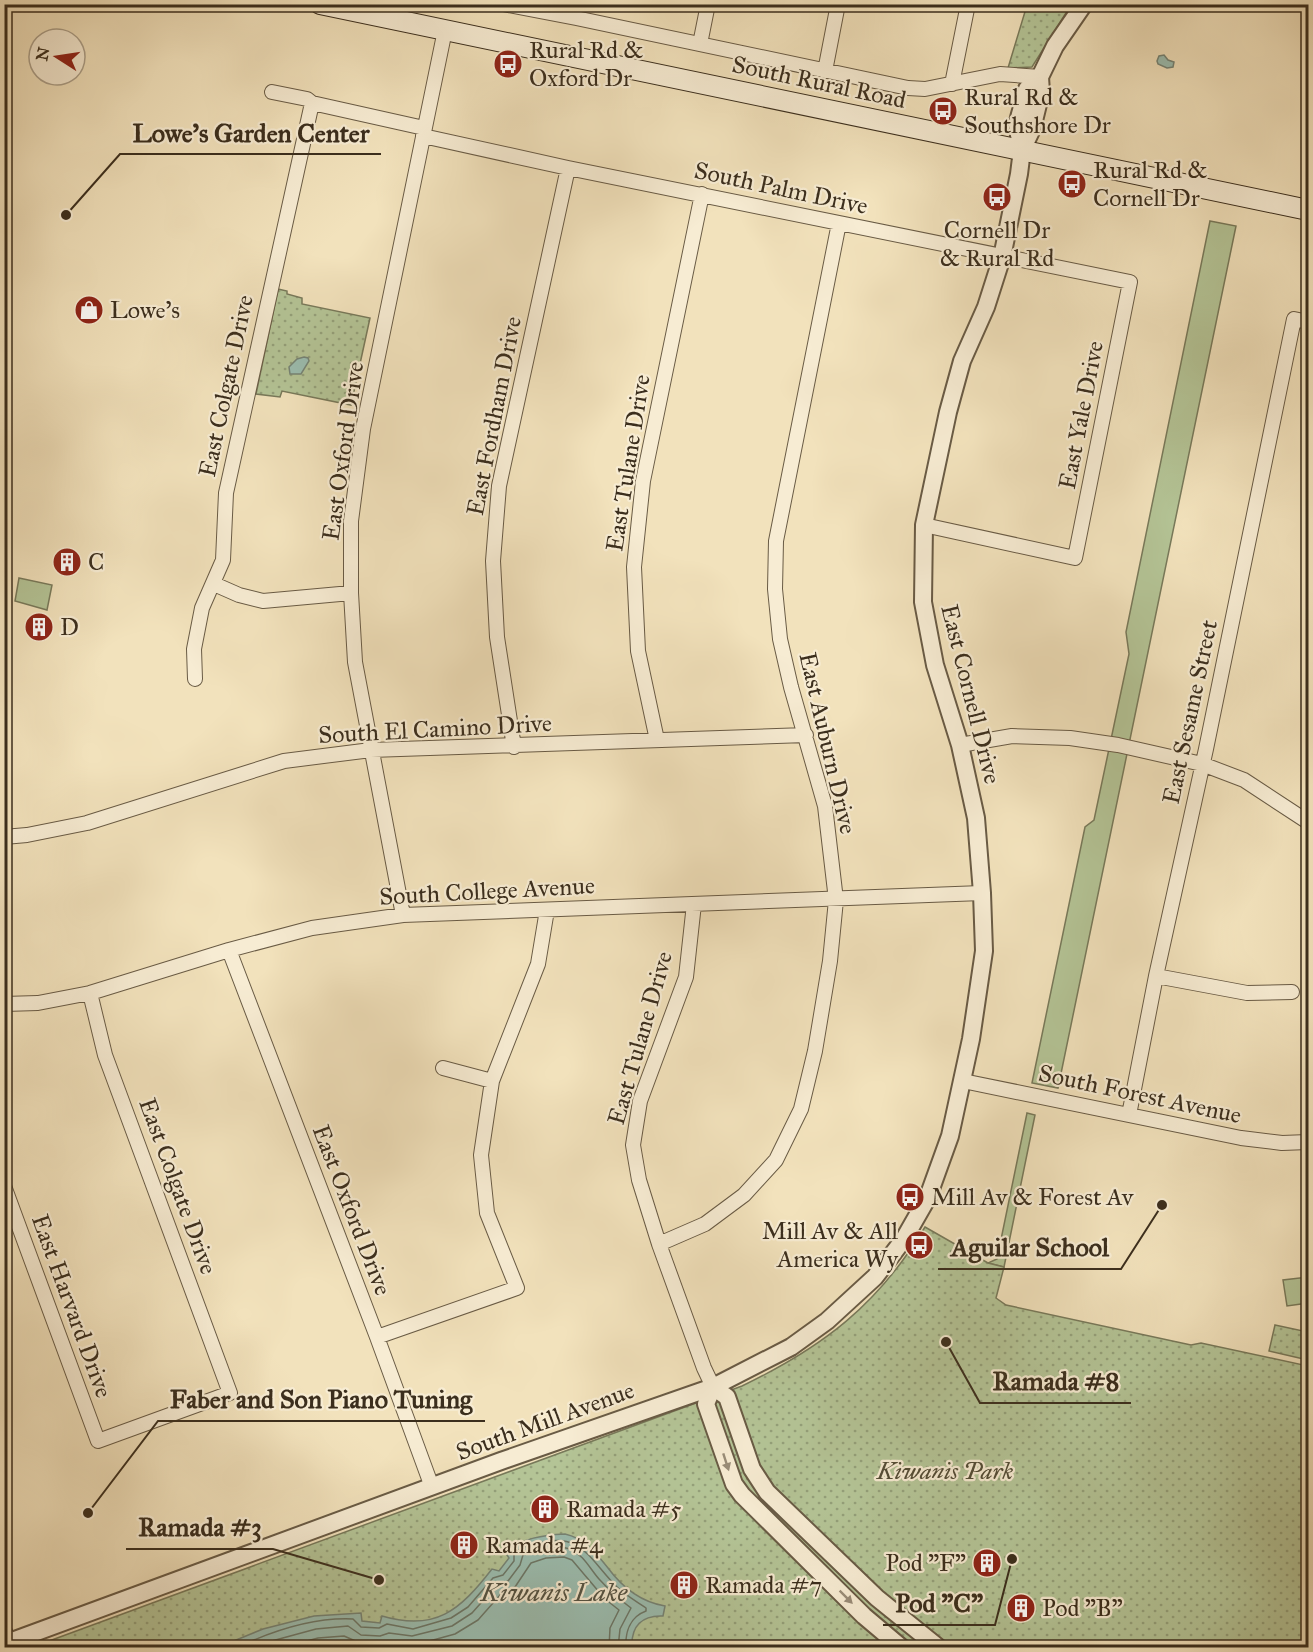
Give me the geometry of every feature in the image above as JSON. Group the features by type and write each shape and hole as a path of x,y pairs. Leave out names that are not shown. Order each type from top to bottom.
{"main road":[{"name":"South Rural Road","path":"320,4 1308,210"}],"street":[{"path":"503,4 577,11 700,44 908,88 925,89 1000,74 1040,77"},
{"path":"700,44 708,4"},
{"path":"825,71 838,4"},
{"path":"952,84 968,4"},
{"name":"East Cornell Drive","path":"963,1081 984,951 982,893 976,818 960,745 935,666 923,602 924,525 948,412 962,361 986,307 1002,257 1019,174 1022,150 1017,125 1027,88 1040,77 1055,46 1084,4"},
{"name":"East Oxford Drive","path":"403,915 355,662 351,593 351,521 363,429 445,30"},
{"name":"South Palm Drive","path":"272,92 307,99 312,103 568,168 1131,282"},
{"name":"East Colgate Drive","path":"195,679 194,649 202,608 223,560 226,493 312,103"},
{"name":"East Fordham Drive","path":"514,747 496,637 493,561 499,486 568,168"},
{"name":"East Tulane Drive","path":"657,740 638,651 634,567 644,481 702,194"},
{"name":"East Auburn Drive","path":"659,1244 705,1224 744,1195 776,1160 801,1109 815,1051 830,961 836,900 825,806 791,687 780,639 776,589 776,541 839,223"},
{"name":"East Yale Drive","path":"924,525 1075,558 1131,282"},
{"name":"East Sesame Street","path":"1130,1115 1156,976 1294,319 1308,322"},
{"path":"214,584 240,595 263,601 351,593"},
{"name":"South El Camino Drive","path":"4,837 27,835 87,823 284,761 371,750 514,747 806,735"},
{"path":"960,745 1012,736 1070,738 1118,745 1202,764 1244,780 1308,822"},
{"name":"South College Avenue","path":"4,1004 38,1003 90,993 229,950 312,928 403,915 982,893"},
{"name":"East Tulane Drive","path":"694,904 686,977 640,1101 633,1145 639,1180 659,1244 713,1387"},
{"path":"377,1337 517,1288 487,1213 481,1155 492,1081 538,964 547,910"},
{"name":"East Oxford Drive","path":"229,950 432,1487"},
{"path":"1156,976 1247,993 1292,992"},
{"name":"East Colgate Drive","path":"90,993 105,1055 230,1393 98,1441"},
{"path":"443,1068 492,1081"},
{"name":"South Forest Avenue","path":"963,1081 1241,1138 1282,1143 1308,1142"},
{"name":"South Mill Avenue","path":"6,1638 713,1387 764,1362 807,1336 850,1302 875,1277 904,1239 928,1197 945,1153 963,1081"},
{"name":"East Harvard Drive","path":"4,1186 98,1441"},
{"path":"902,1647 864,1616 742,1496 734,1484 706,1404 713,1387 727,1397 752,1469 767,1492 878,1598 920,1642 939,1647"},
{"path":"718,1436 739,1428"}],"green space":[{"path":"1027,5 1071,5 1032,67 1008,68"},
{"path":"1210,221 1236,226 1058,1088 1032,1083 1085,827 1094,820 1129,654 1126,632"},
{"path":"278,289 302,298 302,304 370,318 351,405 282,391 280,397 256,394"},
{"path":"19,578 52,585 47,610 15,601"},
{"path":"1027,1113 1035,1115 1004,1267 988,1263 997,1259"},
{"name":"Kiwanis Park","path":"925,1227 988,1263 1004,1267 996,1298 1006,1305 1191,1345 1201,1343 1308,1366 1308,1647 30,1648 742,1386 798,1356 846,1321 888,1279"},
{"path":"1308,1277 1308,1303 1287,1306 1283,1280"},
{"path":"1275,1325 1308,1332 1308,1360 1269,1351"}],"water":[{"path":"1164,55 1168,60 1174,62 1173,67 1167,68 1158,64 1159,56"},
{"path":"304,357 309,361 301,374 290,374 289,367 297,359"},
{"name":"Kiwanis Lake","path":"565,1534 579,1539 590,1547 619,1581 633,1593 665,1606 663,1616 649,1617 639,1623 633,1633 632,1647 219,1647 263,1629 314,1616 361,1613 362,1621 380,1623 382,1616 417,1621 432,1619 445,1614 469,1596 492,1569 499,1571 509,1558 505,1552 512,1547 534,1538"}],"place":[{"name":"Rural Rd & Oxford Dr","path":"508,64"},
{"name":"Rural Rd & Southshore Dr","path":"943,111"},
{"name":"Rural Rd & Cornell Dr","path":"1072,184"},
{"name":"Cornell Dr & Rural Rd","path":"997,197"},
{"name":"Lowe's Garden Center","path":"66,215"},
{"name":"Lowe's","path":"89,310"},
{"name":"C","path":"67,562"},
{"name":"D","path":"39,627"},
{"name":"Mill Av & Forest Av","path":"910,1197"},
{"name":"Aguilar School","path":"1162,1205"},
{"name":"Mill Av & All America Wy","path":"919,1245"},
{"name":"Ramada #8","path":"946,1342"},
{"name":"Ramada #5","path":"545,1509"},
{"name":"Faber and Son Piano Tuning","path":"88,1513"},
{"name":"Ramada #4","path":"464,1545"},
{"name":"Pod \"C\"","path":"1012,1559"},
{"name":"Pod \"F\"","path":"987,1563"},
{"name":"Ramada #3","path":"379,1580"},
{"name":"Ramada #7","path":"684,1585"},
{"name":"Pod \"B\"","path":"1021,1608"}]}
